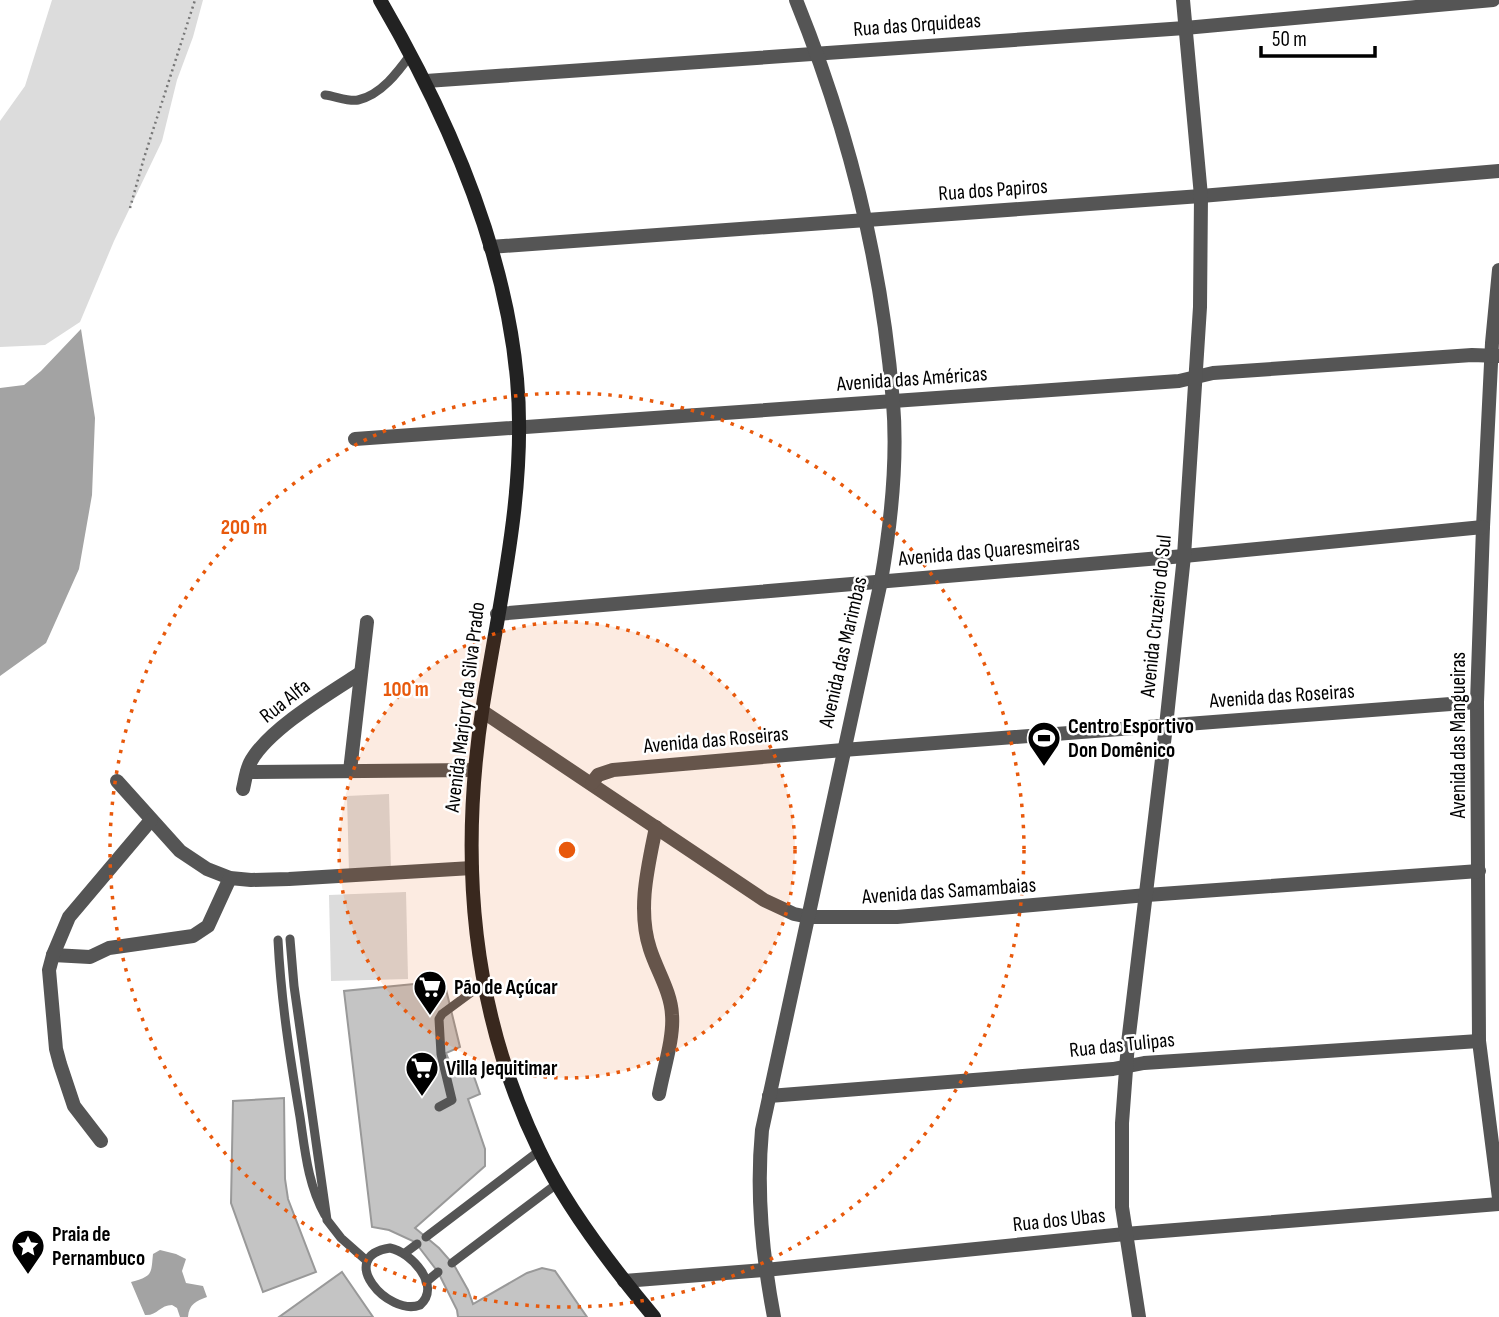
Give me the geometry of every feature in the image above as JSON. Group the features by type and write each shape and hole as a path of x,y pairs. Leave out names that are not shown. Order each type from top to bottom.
{"main road":[{"name":"Avenida Marjory da Silva Prado","path":"380,0 426,82 466,172 490,247 512,334 518,381 519,426 512,531 474,770 472,910 484,984 502,1056 539,1151 624,1281 653,1317"}],"street":[{"name":"Avenida das Marimbas","path":"774,1317 760,1224 759,1165 769,1096 881,581 891,507 893,402 867,221 817,52 796,0"},
{"name":"Avenida Cruzeiro do Sul","path":"1139,1317 1125,1234 1120,1176 1126,1066 1184,556 1197,376 1201,196 1183,0"},
{"name":"Rua das Orquideas","path":"426,82 817,52 1185,28 1493,0"},
{"name":"Rua dos Papiros","path":"490,247 1201,196 1499,171"},
{"name":"Avenida das Mangueiras","path":"1499,270 1483,527 1477,702 1479,1041 1499,1198"},
{"name":"Avenida das Américas","path":"355,439 1179,380 1197,376 1472,355 1496,349"},
{"name":"Avenida das Quaresmeiras","path":"497,614 1184,556 1483,527"},
{"path":"350,771 367,622"},
{"name":"Rua Alfa","path":"243,789 247,772 257,753 271,738 310,707 359,674"},
{"name":"Avenida das Roseiras","path":"592,783 598,775 613,769 1477,702"},
{"name":"Avenida das Samambaias","path":"482,711 764,900 794,914 809,917 908,917 1147,895 1479,871"},
{"path":"247,772 474,770"},
{"path":"117,781 151,820 192,860 230,878 283,883 472,869"},
{"path":"101,1142 74,1106 60,1064 49,983 53,954 69,916 151,820"},
{"path":"656,827 643,910 649,946 673,1017 659,1094"},
{"path":"53,954 90,957 109,948 193,936 208,926 230,878"},
{"name":"Rua das Tulipas","path":"769,1096 1158,1062 1479,1041"},
{"name":"Rua dos Ubas","path":"624,1281 765,1270 1125,1234 1499,1204"}],"lane":[{"path":"325,95 356,101 370,95 397,74 411,54"},
{"path":"290,939 327,1220"},
{"path":"278,940 284,1016 311,1185 315,1199 327,1220 341,1238 367,1261"},
{"path":"439,1107 452,1100 441,1054 439,1019 442,1014 484,984"},
{"path":"426,1237 539,1151"},
{"path":"452,1263 558,1183"},
{"path":"405,1253 417,1244"},
{"path":"390,1248 405,1253 417,1263 426,1282 427,1292 424,1301 417,1308 400,1312 389,1307 377,1296 367,1279 367,1261 373,1253 382,1249 390,1248"},
{"path":"426,1282 438,1272"}],"path":[{"path":"130,208 195,0"}],"shaded area":[{"path":"52,0 203,0 177,80 162,141 114,241 80,322 45,345 0,347 0,121 25,86"},
{"path":"81,329 95,418 92,495 79,569 46,643 0,676 0,388 24,385"},
{"path":"389,794 391,871 349,872 347,796"},
{"path":"406,892 408,979 331,981 329,895"},
{"path":"160,1250 186,1259 182,1271 186,1283 203,1286 207,1297 194,1304 188,1317 180,1317 177,1308 172,1305 145,1315 131,1282 150,1273 153,1254"}],"building":[{"path":"444,981 460,1047 446,1053 454,1073 471,1068 480,1094 468,1099 485,1149 485,1166 415,1228 454,1265 473,1304 527,1273 542,1268 555,1271 587,1317 458,1317 438,1272 415,1242 389,1230 372,1227 344,991"},
{"path":"284,1098 285,1179 288,1199 316,1272 263,1292 231,1203 233,1101"},
{"path":"342,1272 373,1317 279,1317"}],"place":[{"name":"Centro Esportivo Don Domênico","path":"1044,768"},
{"name":"Pão de Açúcar","path":"430,1017"},
{"name":"Villa Jequitimar","path":"422,1098"},
{"name":"Praia de Pernambuco","path":"28,1276"}]}
